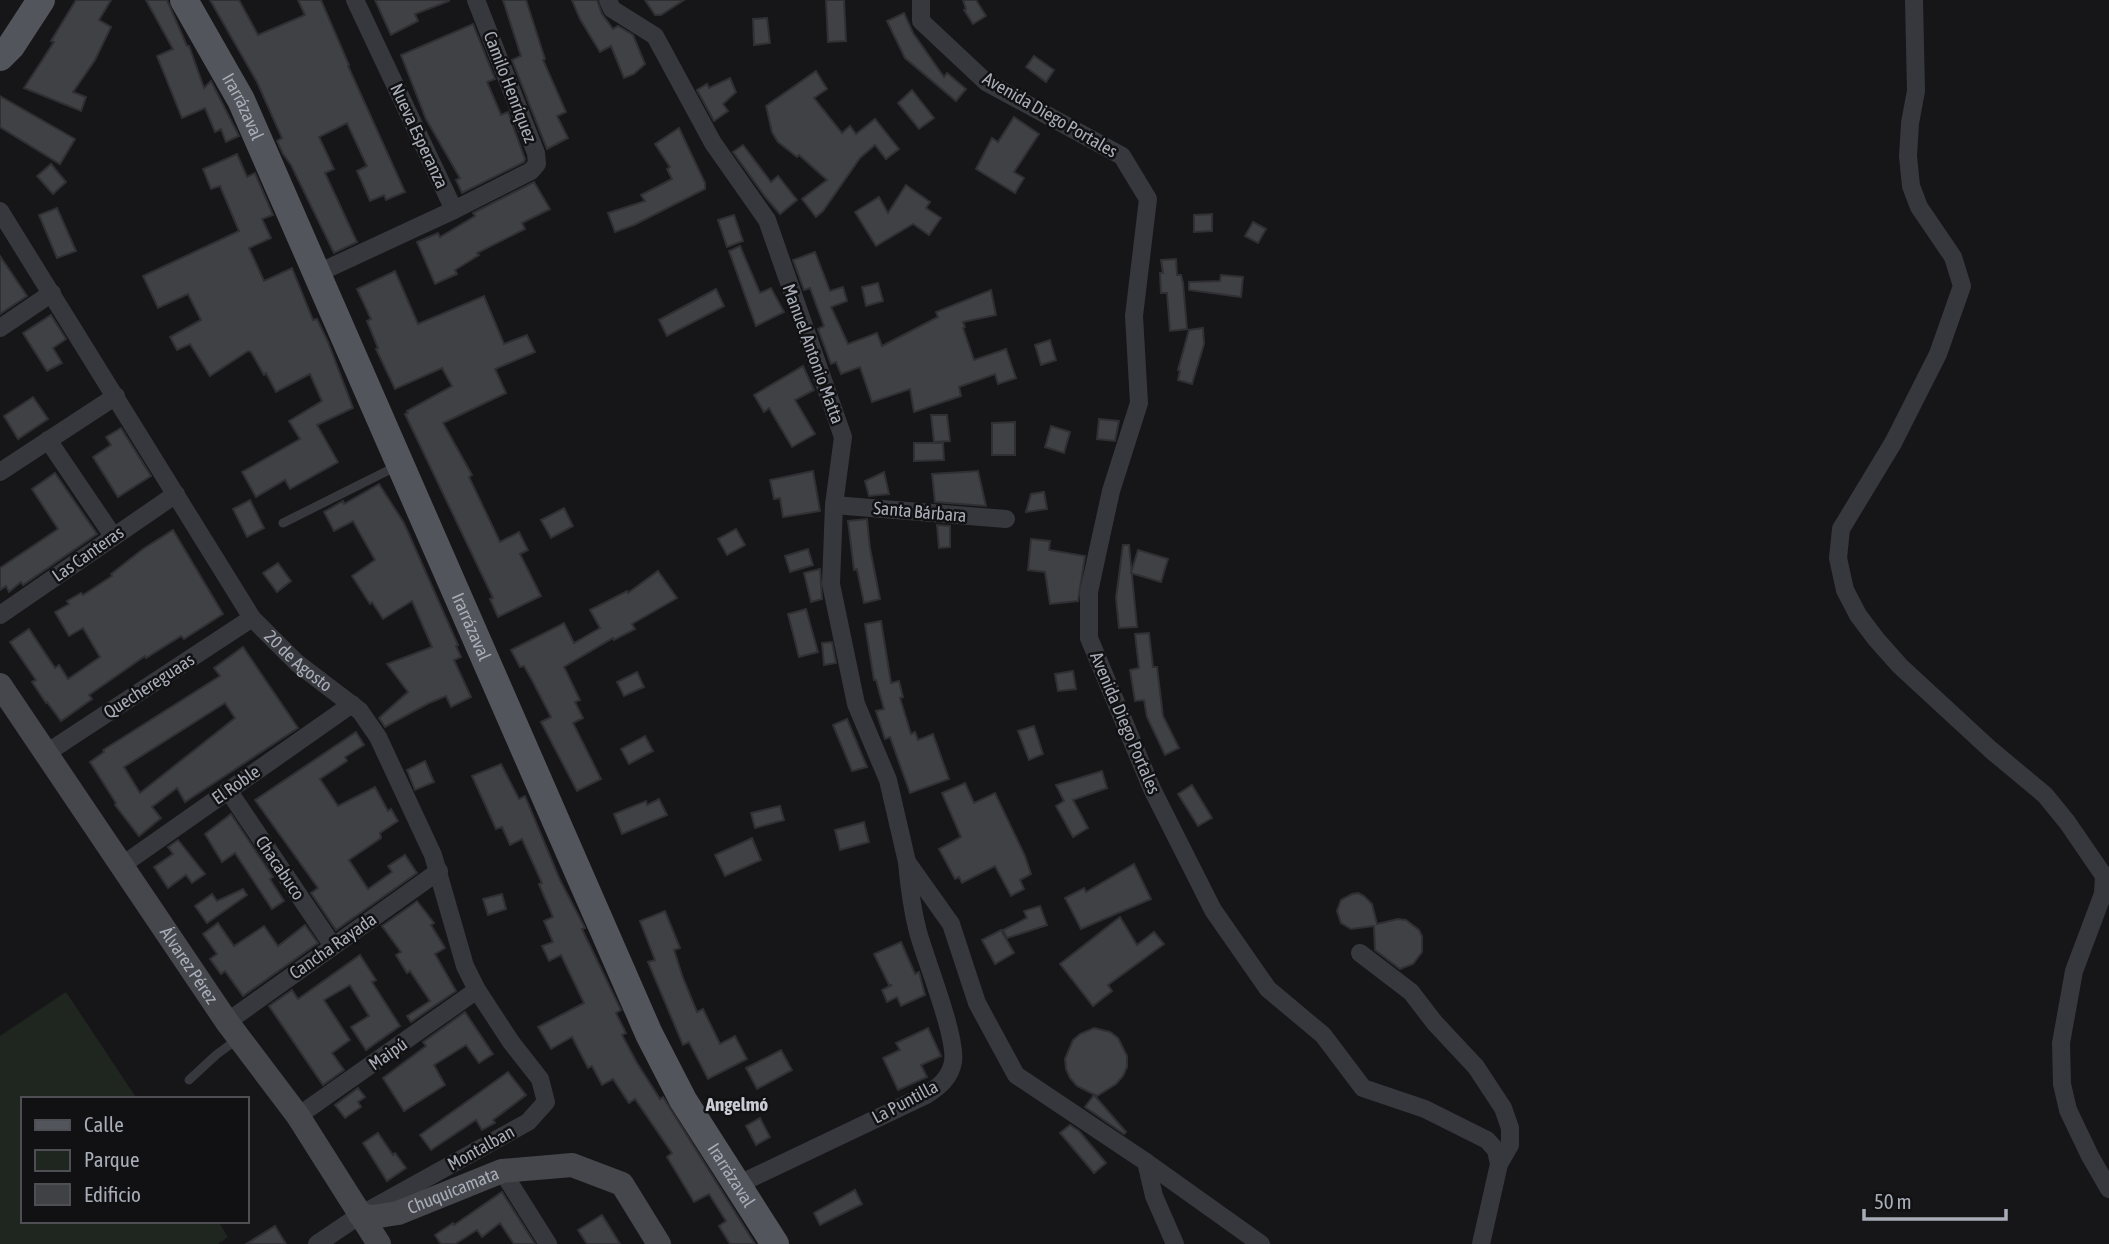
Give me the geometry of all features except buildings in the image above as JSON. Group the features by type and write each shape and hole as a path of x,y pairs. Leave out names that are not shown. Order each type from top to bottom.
{"main road":[{"path":"0,57 11,46 41,0"},
{"name":"Irarrázaval","path":"184,0 241,100 649,1034 683,1100 775,1244"}],"street":[{"name":"Nueva Esperanza","path":"316,274 454,210 355,0"},
{"name":"Camilo Henríquez","path":"454,210 531,171 537,164 536,153 476,0"},
{"name":"Manuel Antonio Matta","path":"608,0 612,9 655,36 713,143 767,220 844,438 834,505 831,584 856,704 888,780 907,862 951,924 976,1003 1016,1074 1261,1244"},
{"name":"Avenida Diego Portales","path":"921,0 921,21 986,82 1122,156 1148,199 1134,316 1139,403 1111,491 1089,592 1089,638 1152,789 1213,910 1268,989 1323,1035 1363,1088 1425,1108 1487,1140 1496,1150 1499,1164"},
{"path":"1914,0 1916,91 1910,122 1908,156 1911,186 1919,207 1953,257 1962,286 1937,354 1887,453 1841,529 1838,558 1845,590 1858,615 1876,639 1900,666 1991,750 2045,795 2104,876 2104,894 2074,971 2061,1043 2062,1084 2068,1110 2109,1189"},
{"name":"20 de Agosto","path":"0,211 252,618 297,663 360,711 378,737 433,855 459,950 477,990 511,1042 540,1079 546,1102 528,1122"},
{"path":"0,328 52,293"},
{"path":"0,472 116,396"},
{"path":"48,440 113,536"},
{"name":"Las Canteras","path":"0,615 176,494"},
{"name":"Santa Bárbara","path":"834,505 1006,519"},
{"name":"Quechereguaas","path":"46,754 252,618"},
{"name":"Álvarez Pérez","path":"0,685 233,1030 298,1116 379,1244"},
{"name":"El Roble","path":"121,866 352,704"},
{"name":"Chacabuco","path":"228,790 333,946"},
{"name":"La Puntilla","path":"737,1185 926,1095 944,1081 950,1072 953,1061 951,1040 918,932 907,862"},
{"name":"Cancha Rayada","path":"233,1030 333,946 439,871"},
{"path":"1360,953 1411,992 1434,1022 1476,1067 1503,1108 1510,1128 1510,1145 1499,1164 1481,1244"},
{"name":"Maipú","path":"298,1116 477,990"},
{"name":"Montalban","path":"317,1244 360,1215 528,1122"},
{"path":"1146,1162 1154,1196 1175,1244"},
{"path":"502,1171 572,1165 622,1184 659,1244"},
{"name":"Chuquicamata","path":"360,1215 373,1217 398,1213 502,1171 548,1244"}],"lane":[{"path":"283,523 399,465"},
{"path":"189,1080 216,1055 233,1030"}],"green space":[{"path":"66,992 136,1097 21,1097 21,1223 219,1223 228,1237 218,1244 0,1244 0,1036"}],"district":[{"name":"Angelmó","path":"737,1104"}]}
